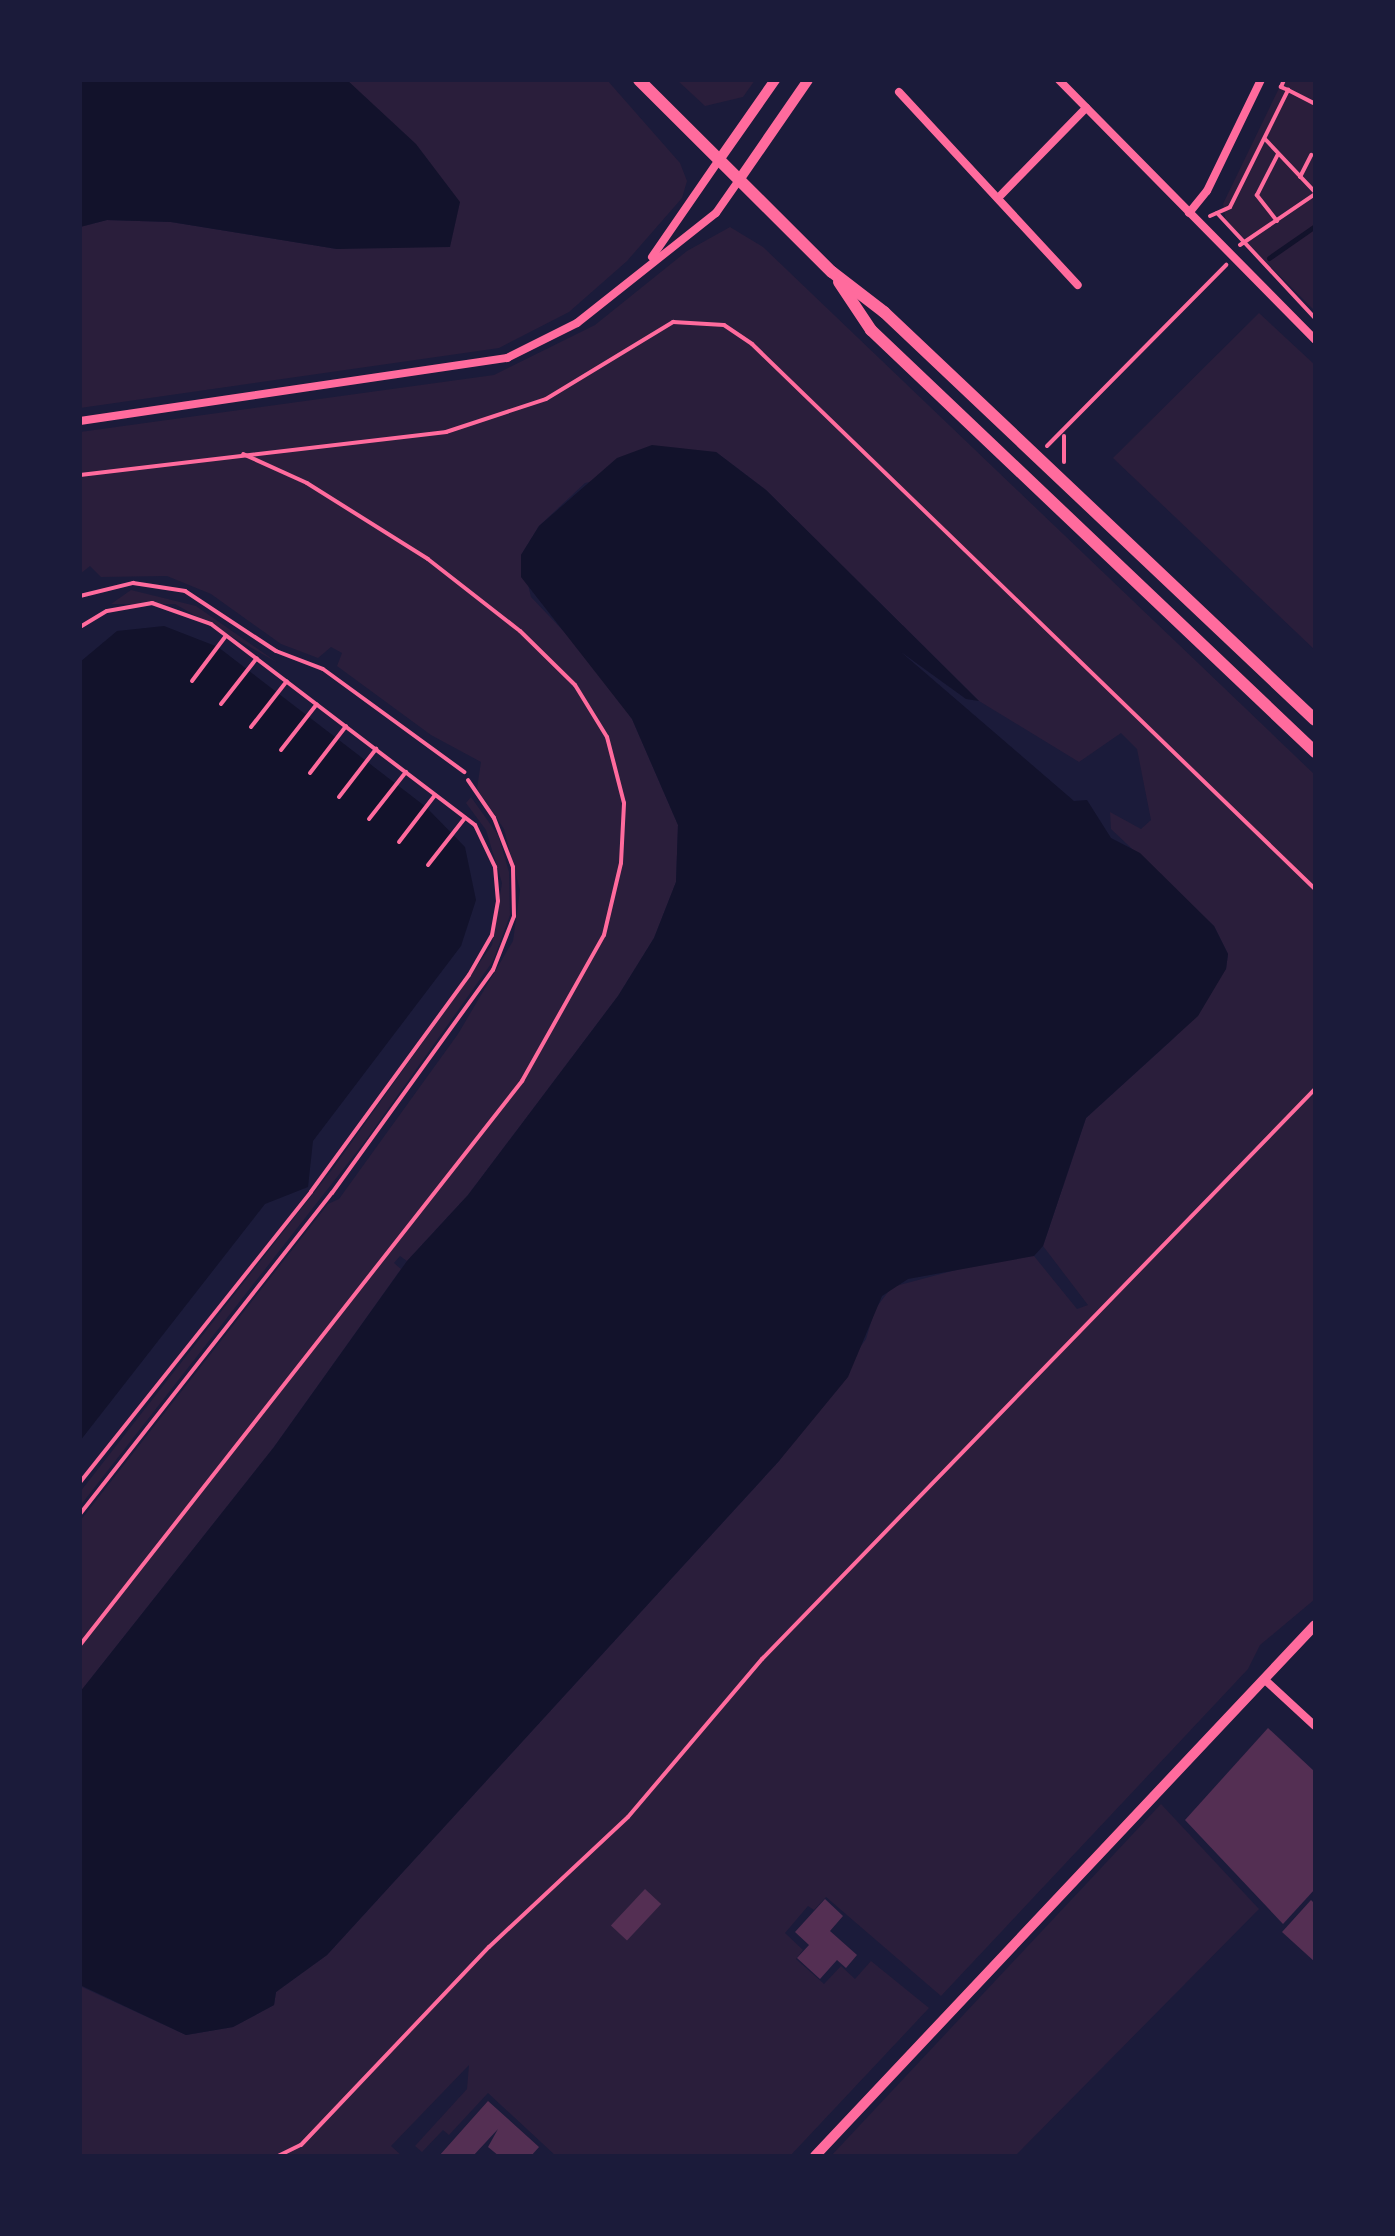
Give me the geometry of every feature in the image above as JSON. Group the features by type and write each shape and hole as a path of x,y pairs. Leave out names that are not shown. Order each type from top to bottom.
{"main road":[{"path":"639,80 832,272 1055,473 1315,720"},
{"path":"832,272 871,330 1315,752"}],"street":[{"path":"650,260 775,80"},
{"path":"80,421 491,362 577,322 650,260 716,213 808,80"},
{"path":"1060,80 1315,340"},
{"path":"1192,216 1262,80"},
{"path":"899,92 1001,195 1023,229 1078,285"},
{"path":"1001,195 1086,108"},
{"path":"815,2156 1315,1625"},
{"path":"1264,1679 1315,1726"}],"lane":[{"path":"80,596 133,583 185,591 276,651 323,670 464,772"}],"path":[{"path":"1284,80 1281,87 1315,104"},
{"path":"1192,216 1217,214 1230,208 1288,90"},
{"path":"1034,454 1064,435 1233,260 1241,242 1315,193 1264,139"},
{"path":"1277,220 1257,195 1278,154"},
{"path":"1300,177 1312,156"},
{"path":"1217,214 1315,318"},
{"path":"80,476 446,432 501,419 673,322 724,325 752,344 1315,890"},
{"path":"1055,473 1065,461 1064,435"},
{"path":"80,1645 522,1081 604,935 622,863 624,804 607,737 575,686 520,630 428,559 308,483 244,454"},
{"path":"80,627 106,611 152,603 194,615 257,658 465,817 482,834 495,867 498,900 484,950 311,1192 80,1482"},
{"path":"192,681 226,636"},
{"path":"221,704 257,658"},
{"path":"251,727 287,681"},
{"path":"281,750 316,704"},
{"path":"310,773 346,726"},
{"path":"339,797 376,749"},
{"path":"369,819 406,772"},
{"path":"80,1514 332,1194 463,1018 499,959 514,916 513,866 494,818 464,772"},
{"path":"399,842 436,794"},
{"path":"428,865 465,817"},
{"path":"278,2156 301,2145 489,1946 628,1817 762,1659 1315,1088"}],"shaded area":[{"path":"80,80 347,80 416,144 460,202 450,247 337,249 171,222 107,220 80,227"},
{"path":"347,80 607,80 680,163 687,181 682,198 627,261 569,312 499,348 80,408 80,227 107,220 171,222 337,249 361,94"},
{"path":"677,80 755,80 743,97 705,106"},
{"path":"1283,80 1315,80 1315,311 1226,222 1223,204"},
{"path":"730,227 763,247 1315,775 1315,1599 1260,1645 1248,1669 941,1996 826,1897 814,1910 808,1906 785,1933 803,1950 796,1959 824,1984 841,1966 855,1979 871,1961 929,2008 790,2156 556,2156 488,2093 449,2135 443,2130 422,2152 415,2146 467,2089 469,2065 391,2146 402,2156 80,2156 80,1986 186,2035 233,2027 274,2005 276,1992 327,1955 779,1461 866,1339 875,1309 892,1287 1016,1254 1034,1256 1077,1309 1088,1305 1043,1246 1086,1118 1174,1038 1226,969 1228,954 1214,926 1111,829 1110,812 1141,829 1151,820 1137,749 1121,733 1079,762 979,701 766,490 716,452 585,483 539,526 521,555 531,597 591,660 632,719 678,825 676,882 654,938 618,996 468,1195 407,1261 400,1256 394,1263 401,1269 274,1447 80,1692 80,1521 328,1204 339,1199 458,1034 513,941 520,890 504,829 477,789 481,762 431,735 337,666 342,653 331,647 318,658 281,644 211,594 167,576 101,577 90,566 80,574 80,432 494,375 595,325 687,251"},
{"path":"1259,313 1315,365 1315,650 1113,458"},
{"path":"652,445 716,452 766,490 979,701 966,699 901,652 1074,801 1087,800 1111,838 1140,853 1214,926 1228,954 1226,969 1198,1016 1086,1118 1043,1246 1034,1256 908,1279 882,1296 848,1377 779,1461 327,1955 276,1992 274,2005 233,2027 186,2035 80,1985 80,1692 274,1447 407,1261 468,1195 618,996 654,938 676,882 678,825 632,719 521,577 521,555 539,526 617,458"},
{"path":"131,590 196,606 278,663 175,604 111,604"},
{"path":"164,626 218,647 426,807 465,847 476,900 461,946 313,1141 308,1187 265,1204 80,1441 80,662 117,631"},
{"path":"471,797 498,835 509,872 510,915 493,961 366,1140 80,1506 80,1492 334,1167 492,945 502,883 486,830 466,803"},
{"path":"1161,1804 1259,1909 1015,2156 831,2156"}],"building":[{"path":"1268,1728 1315,1772 1315,1889 1283,1924 1185,1820"},
{"path":"645,1889 661,1904 627,1941 611,1926"},
{"path":"825,1899 843,1916 830,1931 857,1955 846,1968 837,1960 820,1979 797,1958 809,1945 795,1932"},
{"path":"1311,1900 1315,1904 1315,1962 1282,1932"},
{"path":"488,2101 539,2147 531,2156 499,2156 488,2147 498,2129 473,2156 439,2156"}],"waterway":[{"path":"1269,258 1315,226"}]}
